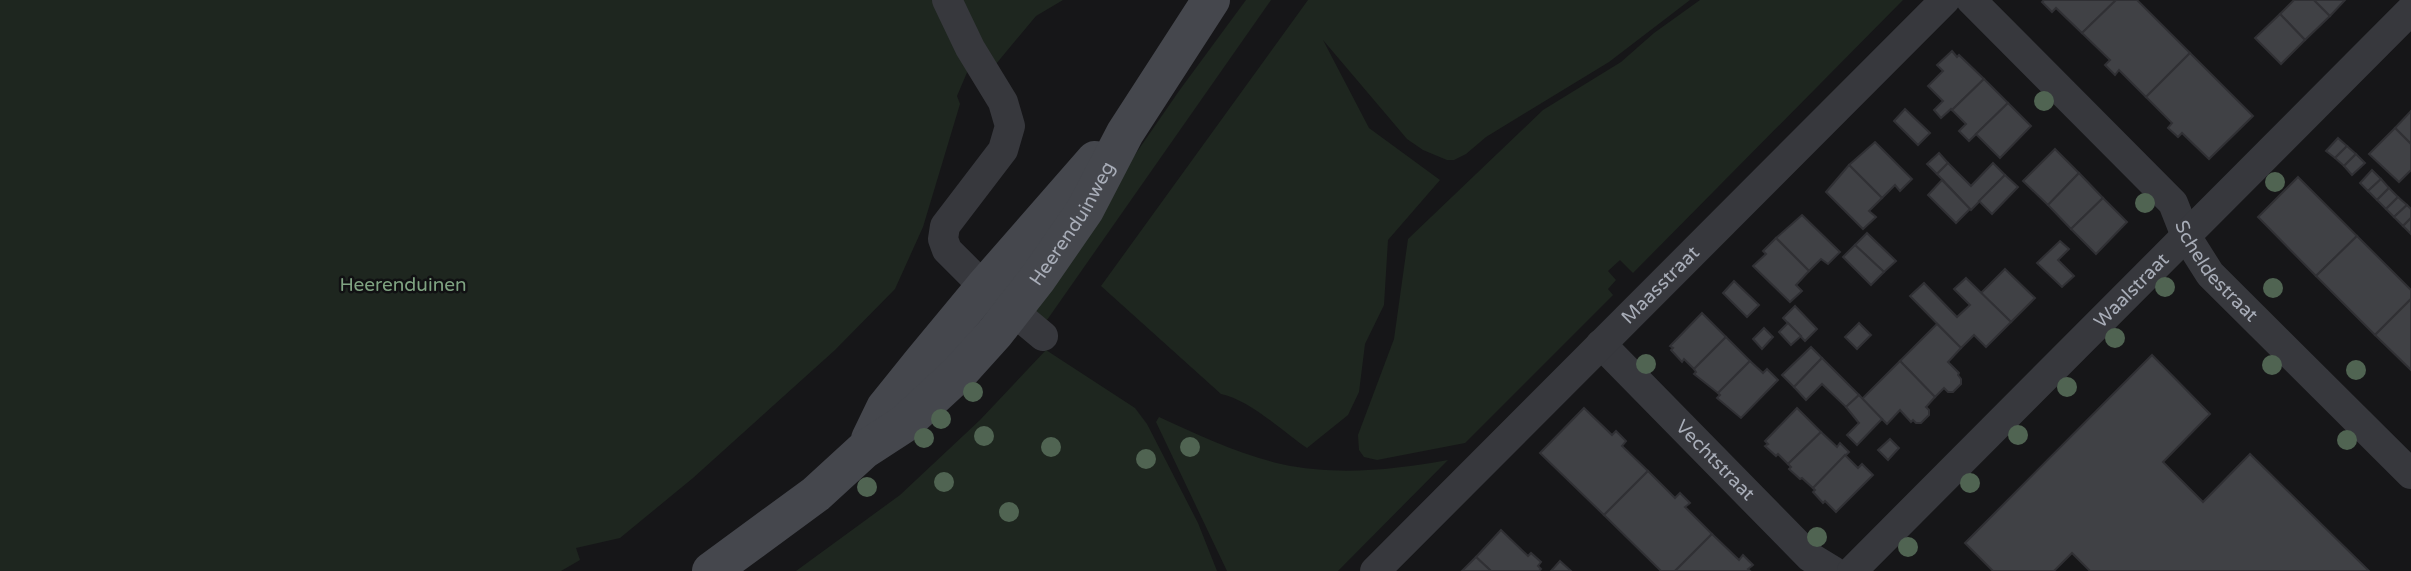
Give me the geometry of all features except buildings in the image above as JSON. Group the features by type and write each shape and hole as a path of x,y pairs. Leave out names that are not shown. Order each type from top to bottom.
{"main road":[{"name":"Heerenduinweg","path":"711,571 816,494 864,450 904,424 958,374 1012,312 1085,210 1125,134 1211,0"},
{"name":"Heerenduinweg","path":"864,450 885,408 984,287 1088,166 1125,134"}],"street":[{"path":"947,0 1003,102 1010,126 1003,150 945,226 943,239 947,250 984,287 1043,336"},
{"name":"Maasstraat","path":"1375,571 1945,0"},
{"name":"Scheldestraat","path":"1971,0 2173,203 2186,236 2210,274 2411,474"},
{"name":"Waalstraat","path":"1852,571 2411,10"},
{"name":"Vechtstraat","path":"1601,344 1810,557 1833,571"}],"green space":[{"name":"Heerenduinen","path":"0,0 1063,0 1036,16 996,64 980,42 957,96 960,104 923,227 895,289 835,350 693,478 620,538 576,548 580,560 561,571 0,571"},
{"path":"1246,0 1271,0 1047,320 1029,308 1179,91"},
{"path":"1308,0 1690,0 1609,62 1486,137 1466,154 1454,160 1447,160 1423,150 1407,139 1323,40 1369,128 1440,180 1388,240 1384,305 1365,344 1359,392 1348,415 1307,448 1243,402 1221,394 1101,286"},
{"path":"1700,0 1903,0 1633,273 1620,260 1608,271 1616,280 1608,289 1613,295 1465,443 1377,460 1364,457 1359,450 1358,435 1394,339 1408,239 1543,110 1621,62 1654,33"},
{"path":"1046,350 1135,408 1147,424 1198,523 1217,571 796,571 900,495 980,420"},
{"path":"1159,417 1234,449 1265,460 1302,468 1364,470 1448,460 1338,571 1227,571 1156,422"}]}
